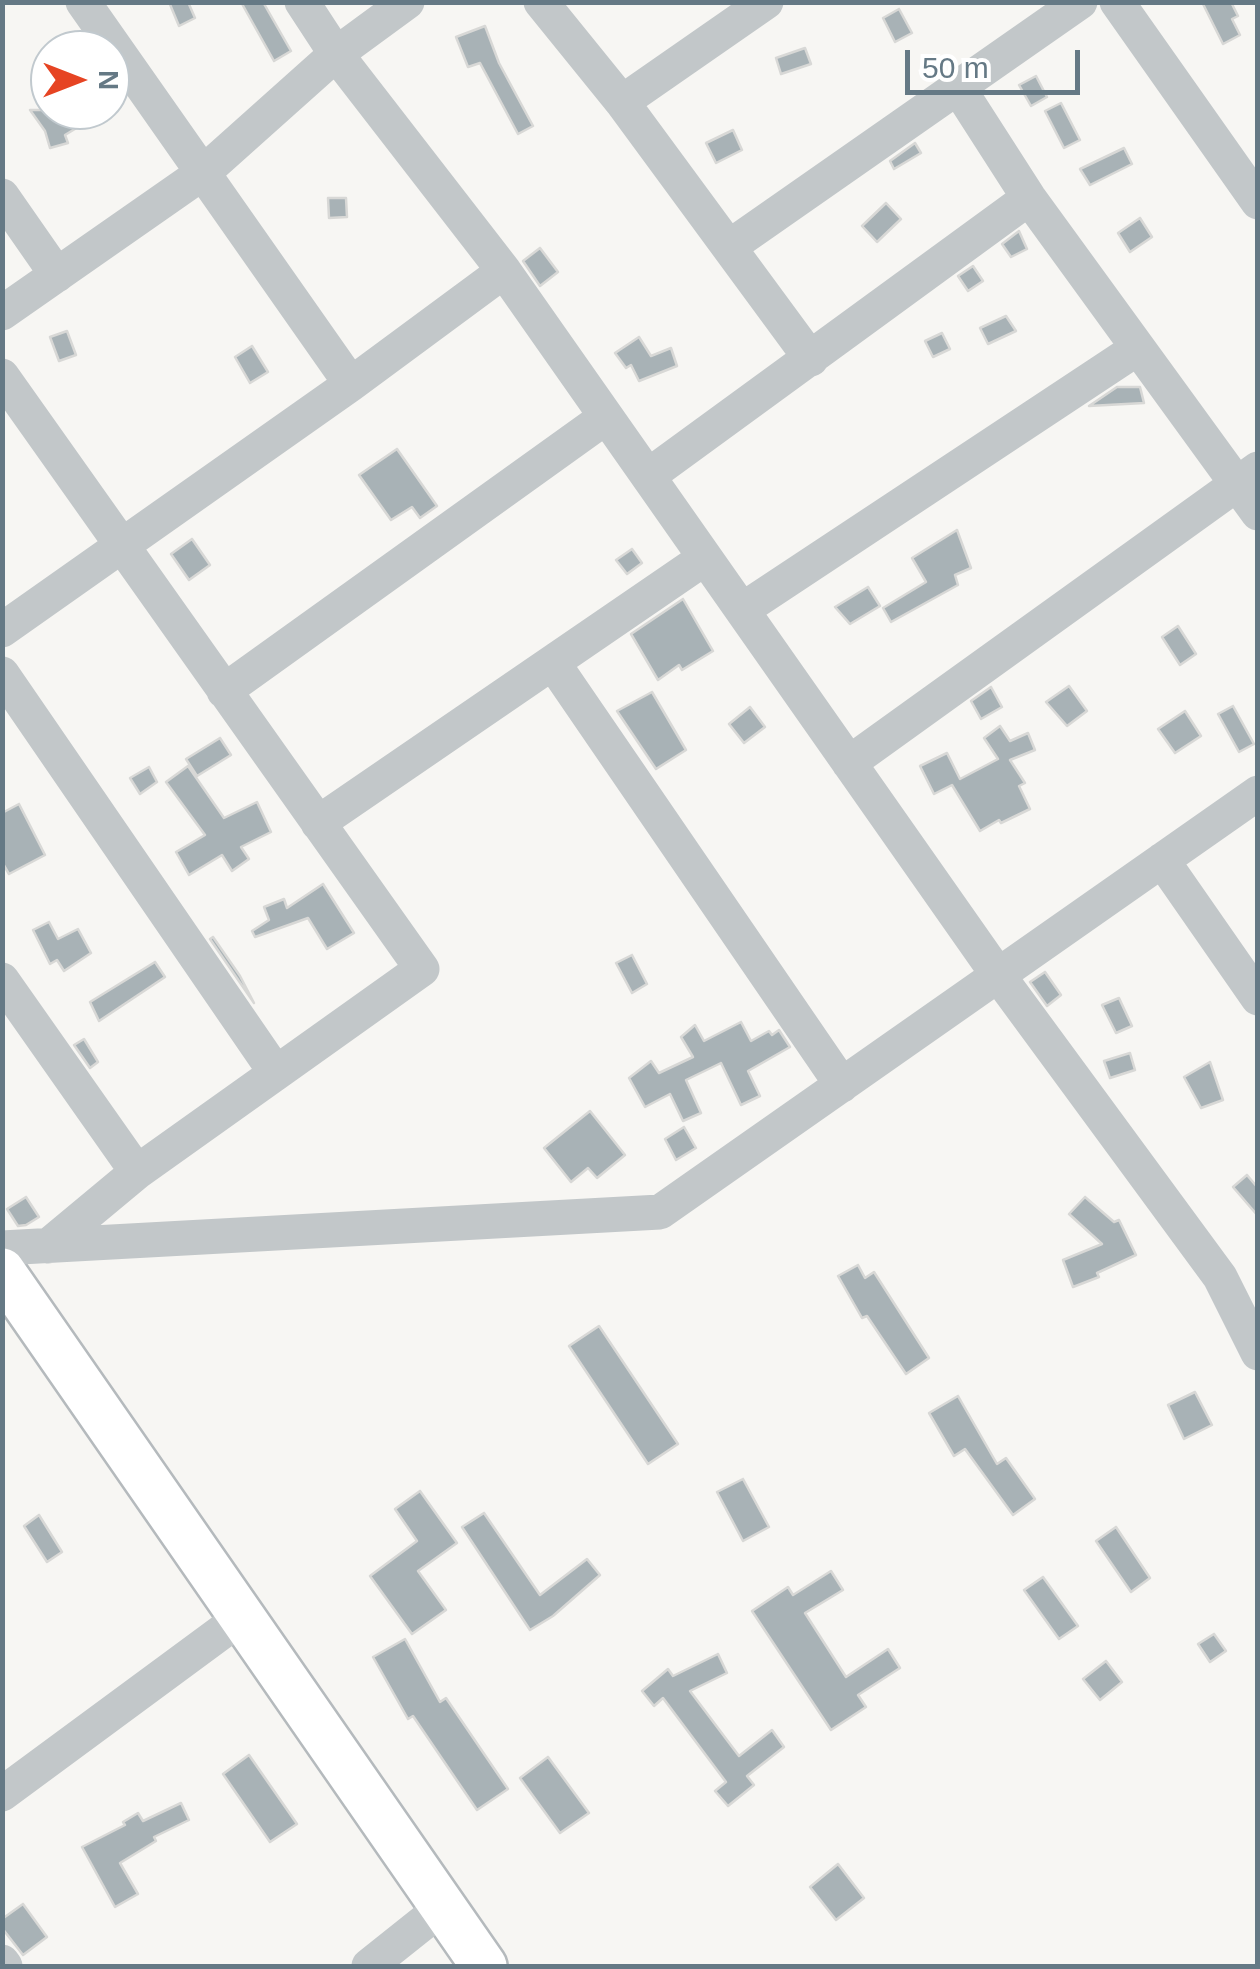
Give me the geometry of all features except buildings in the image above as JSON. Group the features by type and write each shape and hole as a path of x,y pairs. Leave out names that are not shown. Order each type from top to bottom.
{"main road":[{"path":"10,1298 242,1617 484,1966"}],"street":[{"path":"82,2 352,384"},
{"path":"302,2 336,54 504,271 998,975 1220,1277 1258,1353"},
{"path":"2,313 204,172 336,54 407,2"},
{"path":"541,2 622,102 811,359"},
{"path":"622,102 766,2"},
{"path":"729,248 1080,2"},
{"path":"1117,2 1258,202"},
{"path":"959,89 1028,198 1138,348 1247,476 1258,513"},
{"path":"2,196 58,275"},
{"path":"648,476 1028,198"},
{"path":"2,630 352,384 504,271"},
{"path":"742,610 1138,348"},
{"path":"2,376 422,969 137,1172 48,1246"},
{"path":"224,691 606,417"},
{"path":"849,763 1247,476"},
{"path":"318,823 705,558"},
{"path":"553,663 842,1085"},
{"path":"2,674 276,1072"},
{"path":"2,1248 660,1212 1258,794"},
{"path":"1162,860 1258,998"},
{"path":"2,980 137,1172"},
{"path":"2,1794 242,1617"},
{"path":"369,1966 443,1908"}]}
